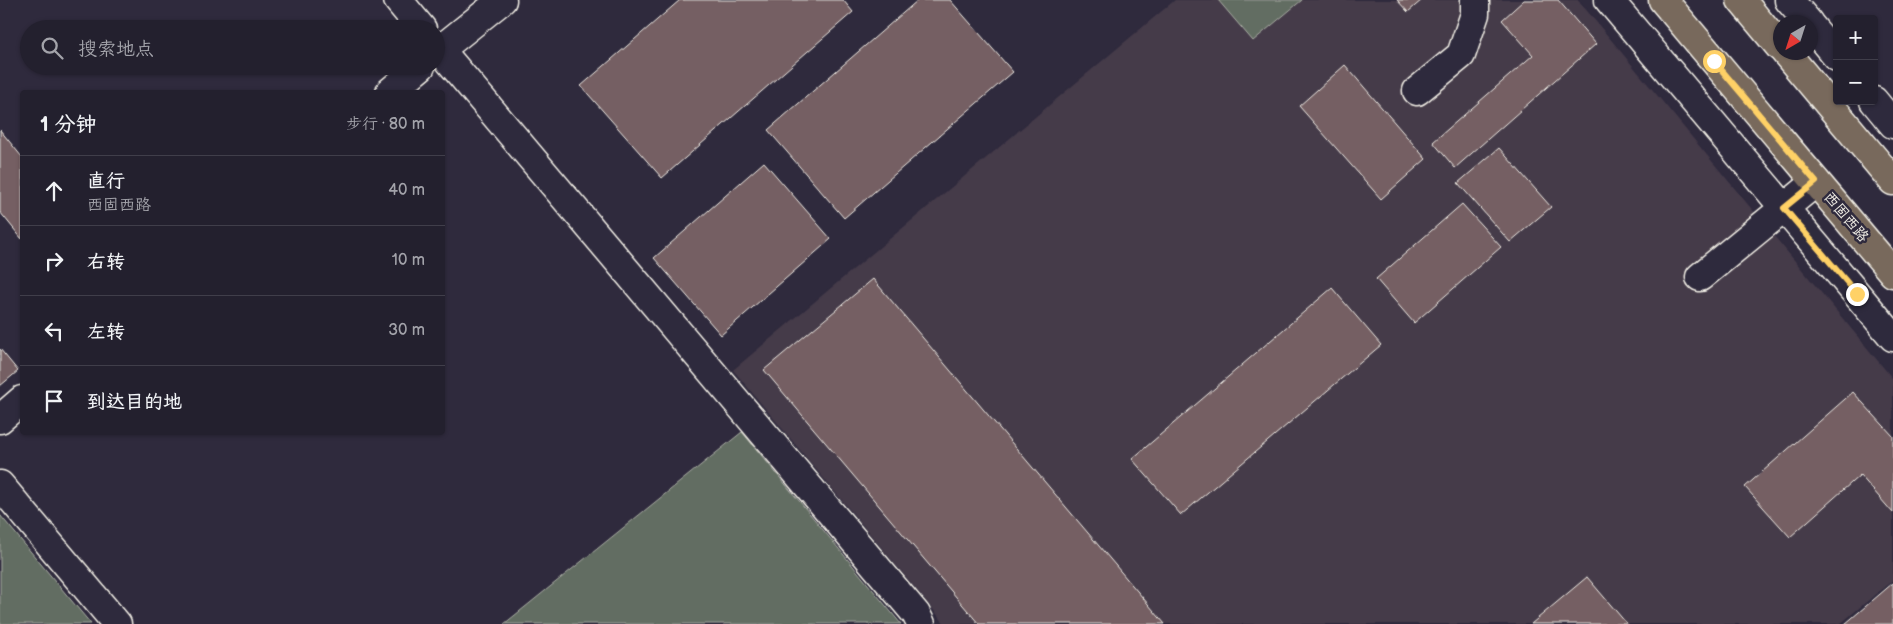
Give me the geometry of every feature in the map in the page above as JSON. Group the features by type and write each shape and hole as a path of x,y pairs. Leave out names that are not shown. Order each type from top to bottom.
{"main road":[{"name":"西固西路","path":"1663,0 1893,273"},
{"path":"1741,0 1773,39"},
{"path":"1792,60 1893,181"}],"street":[{"path":"398,0 415,20"},
{"path":"445,45 502,0"},
{"path":"1417,92 1461,55 1475,14 1475,0"},
{"path":"1609,0 1893,337"},
{"path":"1789,0 1802,15"},
{"path":"1818,35 1833,52"},
{"path":"445,68 909,606 921,624"},
{"path":"392,90 409,75"},
{"path":"1877,105 1893,124"},
{"path":"1700,277 1816,182"},
{"path":"0,419 20,402"},
{"path":"0,485 117,624"}],"shaded area":[{"path":"1175,0 1578,0 1893,379 1893,580 1840,624 945,624 733,370"}],"green space":[{"path":"1218,0 1302,0 1253,41"},
{"path":"742,432 901,624 504,624"},
{"path":"0,515 91,624 0,624"}],"building":[{"path":"680,0 843,0 853,12 662,178 581,86"},
{"path":"918,0 950,0 1013,72 844,218 768,130"},
{"path":"1397,0 1422,0 1408,12"},
{"path":"1524,0 1558,0 1596,44 1455,168 1433,142 1533,55 1502,20"},
{"path":"1345,65 1426,159 1381,199 1299,106"},
{"path":"0,130 20,155 20,237 0,212"},
{"path":"1499,148 1551,207 1510,242 1458,183"},
{"path":"764,162 831,239 721,335 654,258"},
{"path":"1462,204 1501,247 1414,323 1376,279"},
{"path":"873,279 1165,624 979,624 764,370"},
{"path":"1332,288 1381,345 1181,515 1132,459"},
{"path":"0,349 18,371 0,386"},
{"path":"1853,392 1893,436 1893,513 1860,475 1790,537 1745,487"},
{"path":"1587,577 1627,624 1531,624"},
{"path":"1893,583 1893,624 1845,624"}],"route":[{"path":"1714,61 1816,182 1784,208 1857,294"}]}
